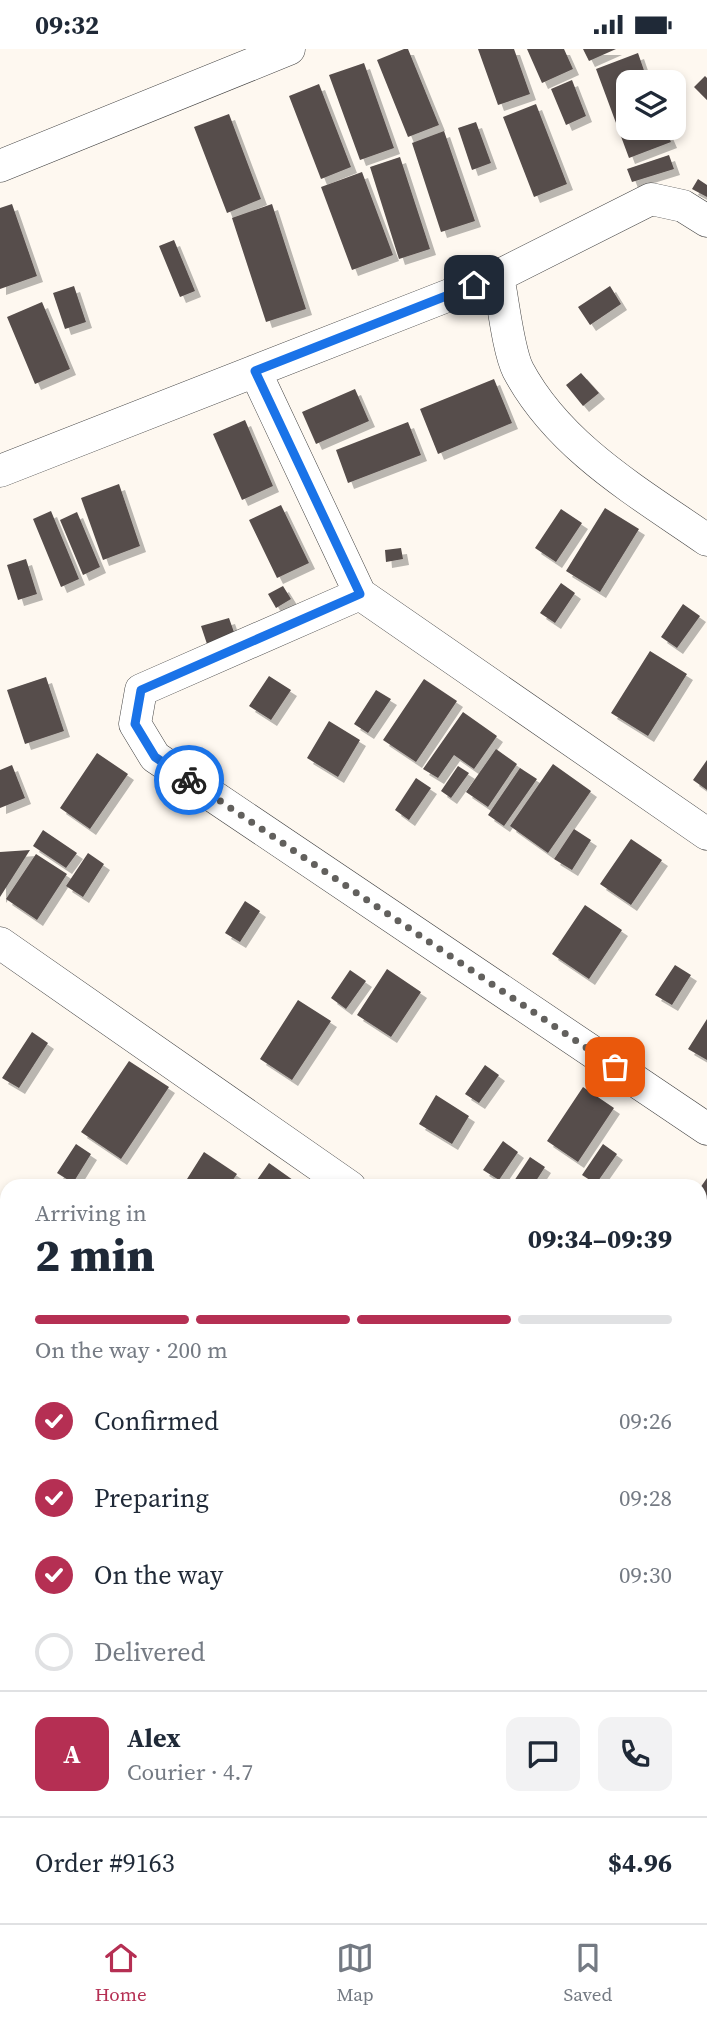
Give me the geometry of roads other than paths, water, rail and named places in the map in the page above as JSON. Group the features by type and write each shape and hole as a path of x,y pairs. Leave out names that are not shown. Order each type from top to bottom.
{"street":[{"path":"0,166 289,49"},
{"path":"0,471 498,276 651,199 683,206 707,221"},
{"path":"498,276 517,368 551,416 589,457 707,540"},
{"path":"255,371 360,594 707,834"},
{"path":"360,594 141,690 135,724 155,757 707,1129"},
{"path":"0,943 339,1179"}]}
